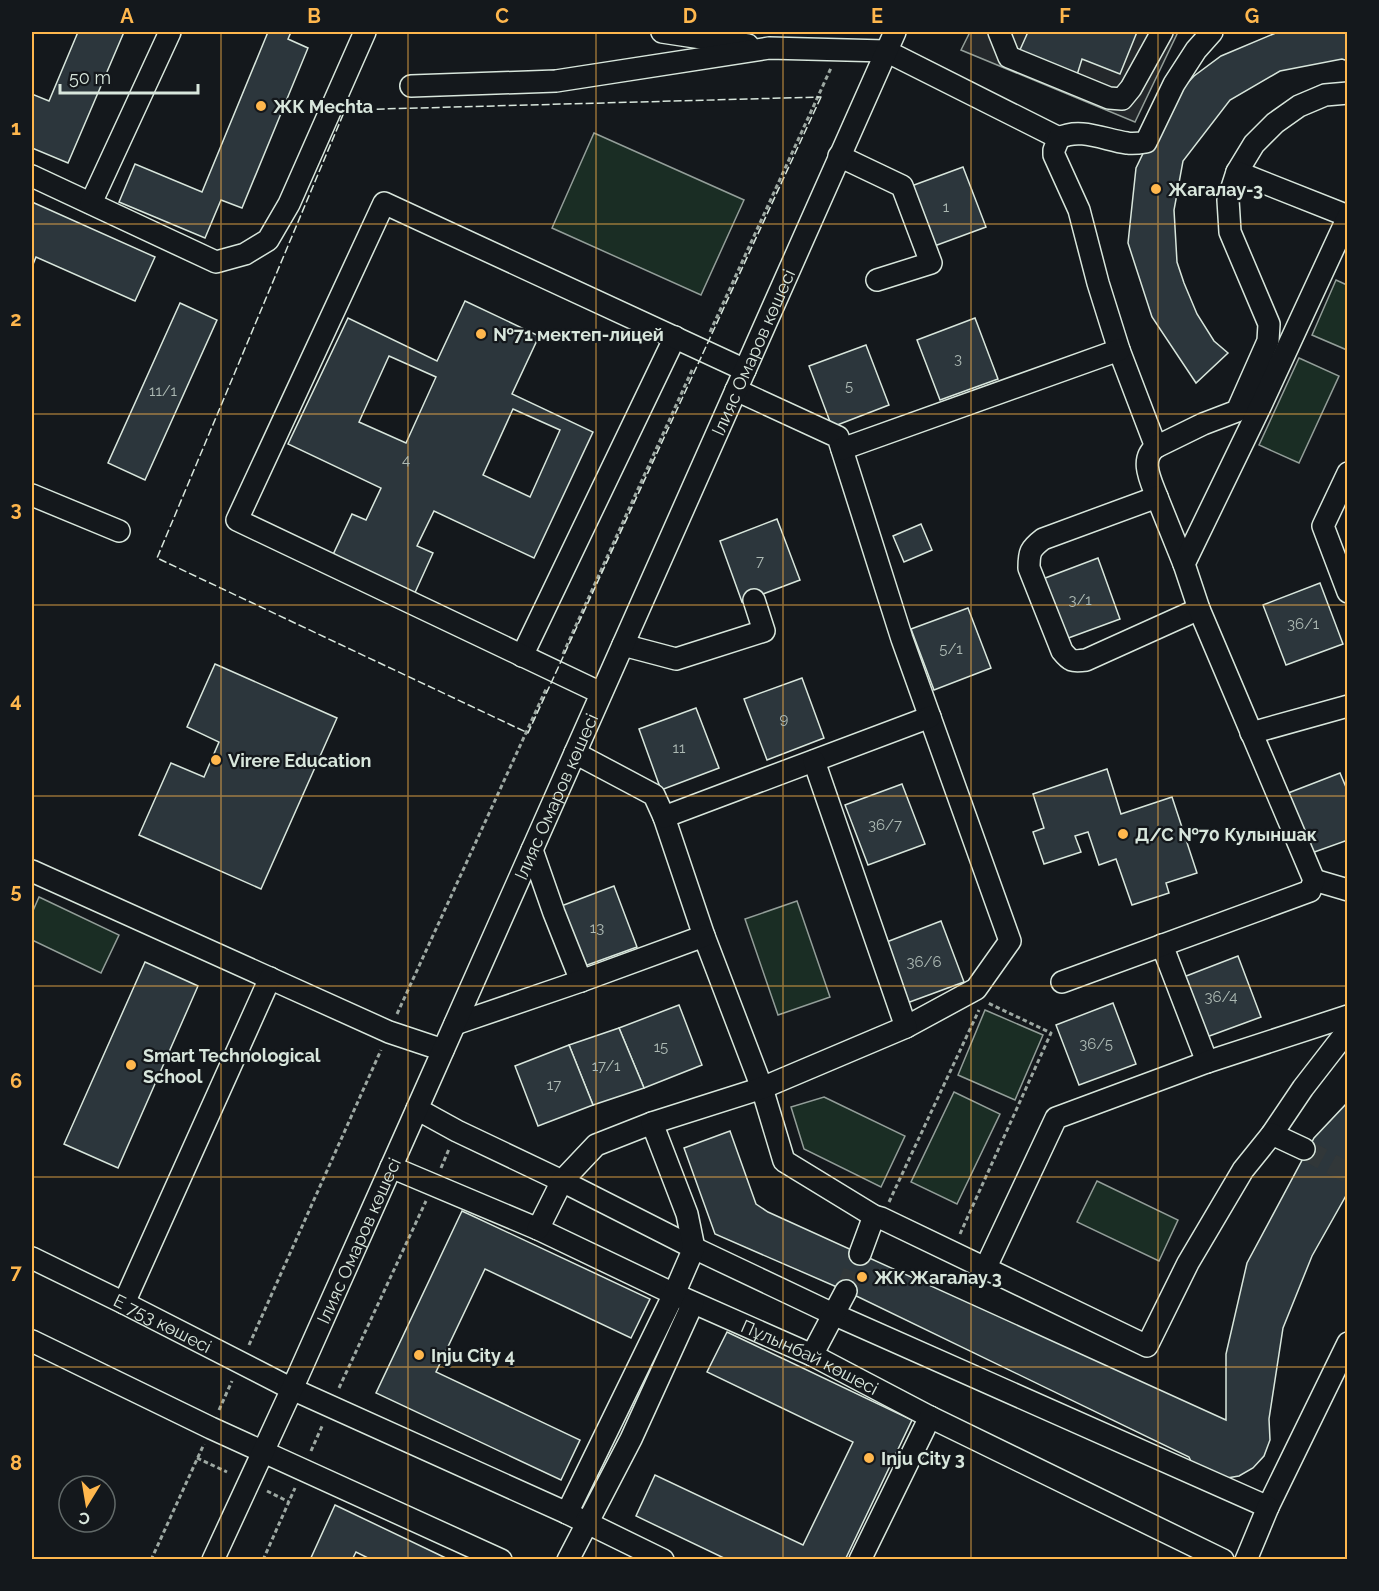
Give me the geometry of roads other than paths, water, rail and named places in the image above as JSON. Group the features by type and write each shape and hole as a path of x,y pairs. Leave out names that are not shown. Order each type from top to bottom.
{"street":[{"path":"91,203 170,32"},
{"path":"32,176 216,262 245,254 268,240 289,204 365,32"},
{"path":"662,32 769,48 839,50 891,41 1059,138"},
{"path":"999,32 1009,57 1110,98 1122,99 1131,88 1162,32"},
{"path":"1156,447 1119,350 1079,210 1054,155 1054,150 1059,138 1073,133 1130,144 1146,142 1174,84 1196,50 1212,32"},
{"name":"Ілияс Омаров көшесі","path":"213,1560 455,1024 891,41"},
{"path":"411,86 556,81 769,48"},
{"path":"1237,411 1268,341 1269,324 1230,232 1228,200 1237,172 1254,144 1283,117 1299,106 1325,95 1347,93"},
{"path":"839,156 902,186 931,263 877,280"},
{"path":"1184,564 1261,405 1347,217 1237,172"},
{"path":"602,693 237,520 384,203 745,370"},
{"path":"522,656 675,337"},
{"path":"842,449 1119,350"},
{"path":"538,1228 561,1181 596,1145 652,1123 762,1088 906,1027 976,989 1010,941 902,639 838,437 736,390"},
{"path":"1062,982 1310,891 1314,880 1198,609 1184,564 1157,497 1147,462 1151,451 1156,447 1203,424 1261,405"},
{"path":"1347,472 1323,526 1347,592"},
{"path":"32,495 119,531"},
{"path":"1157,497 1043,539 1032,547 1029,568 1062,651 1074,661 1086,660 1198,609"},
{"path":"623,645 676,659 764,631 754,600"},
{"path":"1251,733 1347,706"},
{"path":"664,817 930,717"},
{"path":"575,753 654,795 664,817 704,936 762,1088 783,1161 878,1217 1147,1346 1188,1263 1243,1170 1272,1134 1347,1030"},
{"path":"813,761 906,1027"},
{"path":"532,850 581,981"},
{"path":"32,871 389,1032 443,1050"},
{"path":"1314,880 1347,890"},
{"path":"455,1024 704,936"},
{"path":"1162,945 1206,1062"},
{"path":"124,1303 270,978"},
{"path":"986,1267 1056,1118 1206,1062 1347,1016"},
{"path":"417,1109 694,1248 833,1314 1268,1506"},
{"path":"567,1513 674,1294 694,1248 687,1214 652,1123"},
{"path":"1272,1134 1304,1149"},
{"name":"Пұлынбай көшесі","path":"391,1167 538,1228 693,1303 812,1355 930,1417 1223,1560"},
{"path":"860,1254 878,1217"},
{"name":"Е 753 көшесі","path":"32,1258 292,1389 567,1513 663,1560"},
{"path":"812,1355 846,1291"},
{"path":"568,1560 631,1439 693,1303"},
{"path":"32,1341 211,1428 501,1560"},
{"path":"1245,1560 1268,1506 1347,1343"},
{"path":"860,1560 930,1417"},
{"path":"608,1428 631,1439"}],"tunnel":[{"path":"1304,1149 1348,1173"},
{"path":"846,1291 860,1254"}],"place":[{"name":"ЖК Mechta","path":"261,106"},
{"name":"Жагалау-3","path":"1156,189"},
{"name":"№71 мектеп-лицей","path":"481,334"},
{"name":"Virere Education","path":"216,760"},
{"name":"Д/С №70 Кулыншак","path":"1123,834"},
{"name":"Smart Technological School","path":"131,1065"},
{"name":"ЖК Жагалау 3","path":"862,1277"},
{"name":"Inju City 4","path":"419,1355"},
{"name":"Inju City 3","path":"869,1458"}]}
